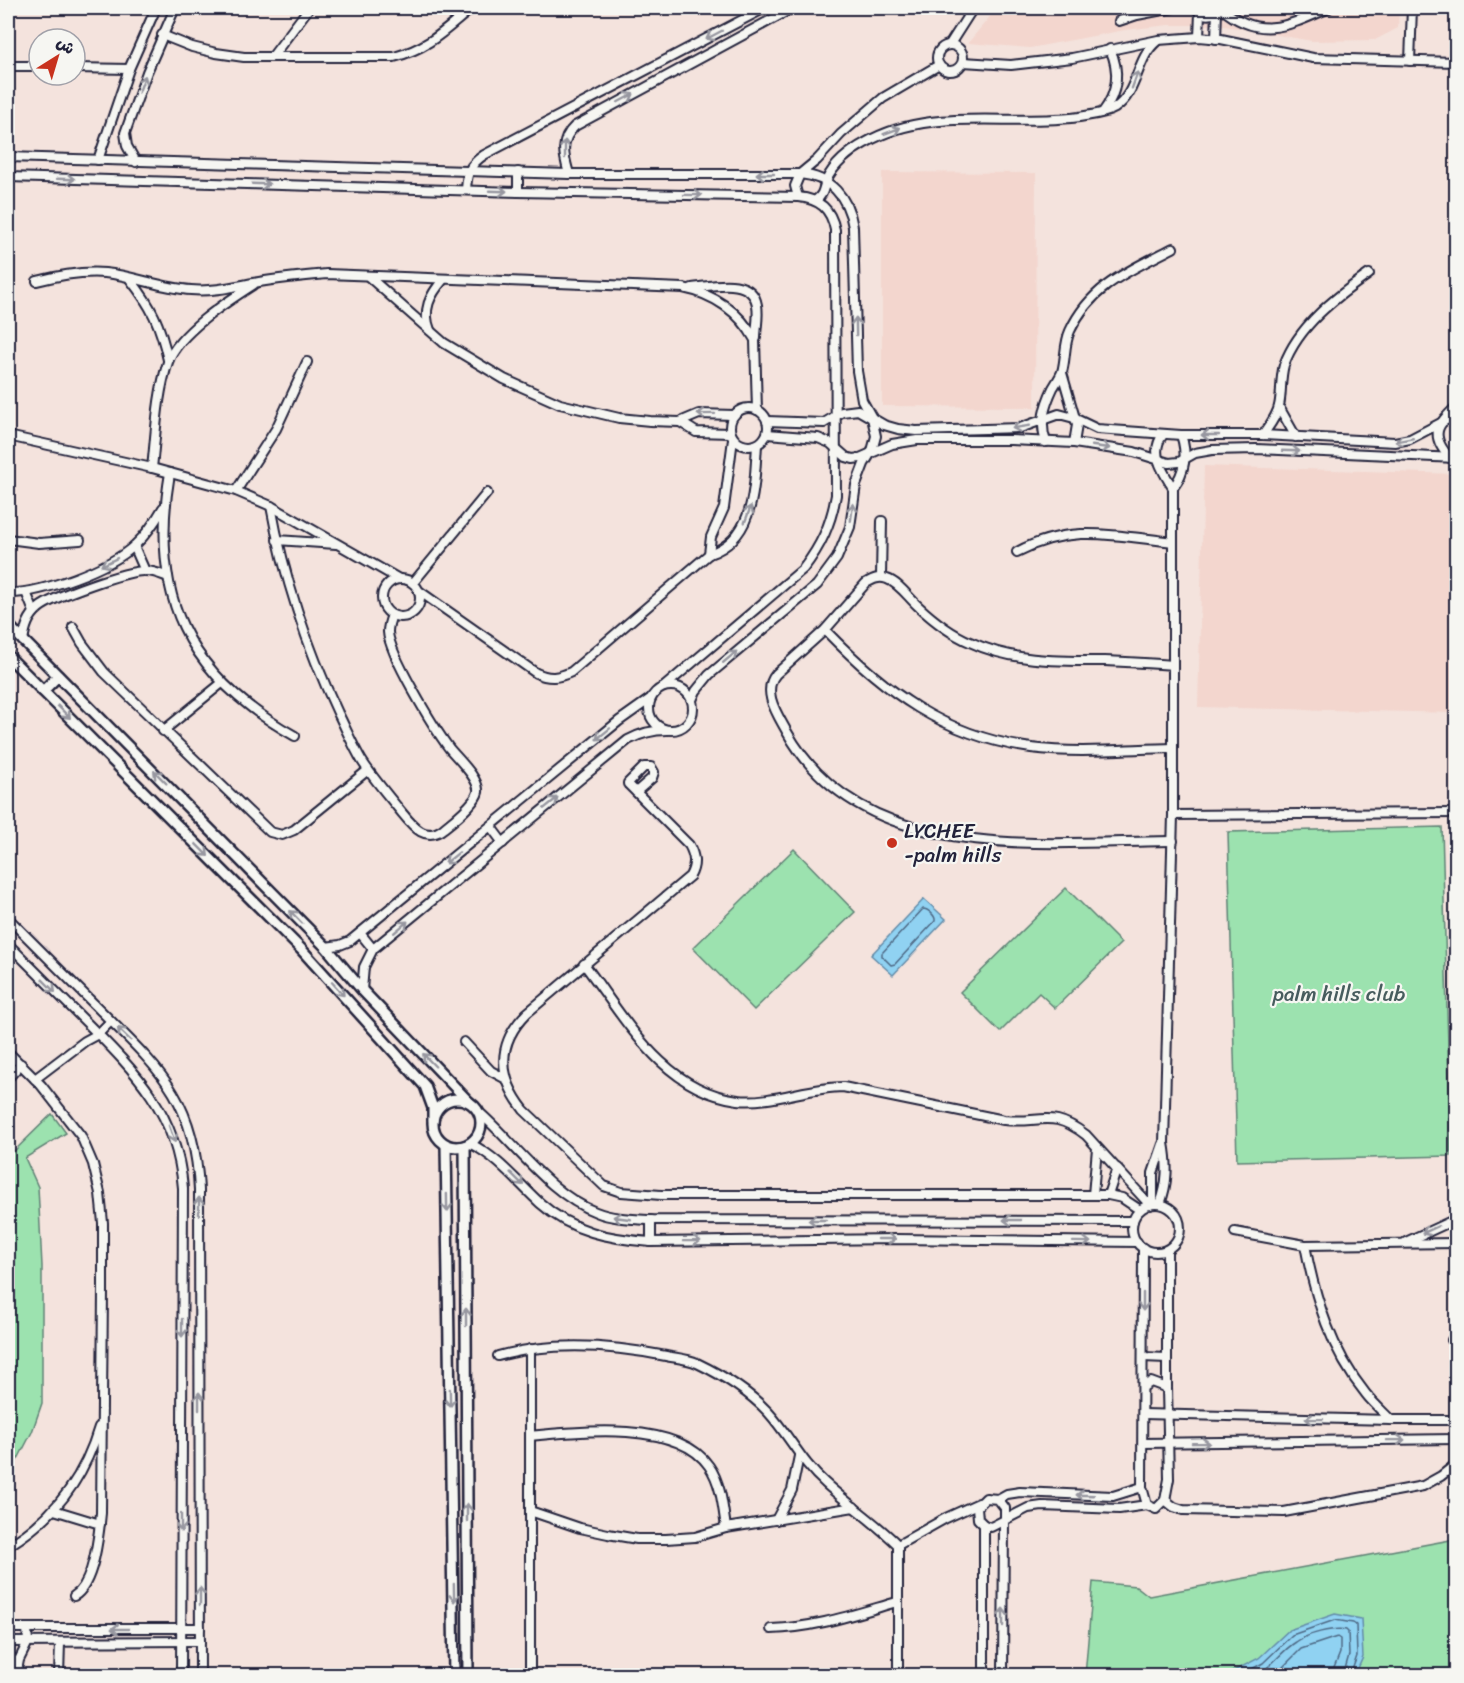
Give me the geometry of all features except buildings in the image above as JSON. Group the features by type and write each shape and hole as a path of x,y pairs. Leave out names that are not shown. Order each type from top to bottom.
{"street":[{"path":"98,160 129,69 156,8"},
{"path":"136,162 125,140 134,104 175,8"},
{"path":"272,57 309,8"},
{"path":"162,35 192,47 244,57 394,57 413,52 430,43 472,8"},
{"path":"466,190 467,171 484,155 765,8"},
{"path":"569,174 564,156 564,143 566,136 575,126 794,8"},
{"path":"973,8 950,44 937,53 939,64 949,71 955,70 963,62 1011,65 1072,58 1158,40 1199,37 1313,58 1456,62"},
{"path":"1119,21 1173,8"},
{"path":"1219,9 1244,23 1273,28 1288,26 1329,8"},
{"path":"1410,61 1412,8"},
{"path":"1199,37 1198,10 1209,15 1219,9"},
{"path":"1216,39 1219,9"},
{"path":"816,200 824,192 826,182 842,160 855,149 878,136 909,125 945,120 1058,120 1113,110 1123,101 1137,78 1144,55 1158,40"},
{"path":"950,44 955,45 962,52 963,62"},
{"path":"1103,112 1113,96 1117,77 1110,49"},
{"path":"798,197 795,186 800,174 860,116 883,98 939,64"},
{"path":"8,66 27,66"},
{"path":"87,68 129,69"},
{"path":"118,100 134,104"},
{"path":"586,103 589,111 594,115"},
{"path":"567,113 573,117 575,126"},
{"path":"8,157 569,174 800,174 826,182 837,190 846,201 854,227 857,371 862,400 872,418 876,435 873,451 859,474 850,527 845,541 827,573 804,596 709,675 692,700"},
{"path":"518,172 518,192"},
{"path":"8,177 518,192 798,197 816,200 829,211 835,230 836,495 826,535 816,553 788,583 659,689 650,699 629,713 360,933 340,945 326,947"},
{"path":"1046,442 1042,428 1043,418 1053,387 1062,373 1070,332 1078,316 1100,289 1114,279 1173,248"},
{"path":"38,281 83,272 106,273 160,286 192,290 225,289 256,282 327,274 683,288 734,285 749,291 755,298 757,306 757,410"},
{"path":"1263,435 1279,407 1280,382 1284,365 1293,346 1327,306 1369,274"},
{"path":"129,277 148,302 162,330 168,360 152,468"},
{"path":"369,277 444,343 495,375 560,404 619,418 680,422 699,414 734,415 747,408 757,410 767,420 824,423 850,409 865,413 884,425 916,431 1020,428 1059,414 1074,417 1097,429 1163,435 1263,435 1395,442 1410,439 1432,429 1456,407"},
{"path":"431,332 427,323 428,304 431,295 444,280"},
{"path":"168,360 198,324 217,308 256,282"},
{"path":"683,288 716,299 746,325 756,340"},
{"path":"237,491 276,429 307,362"},
{"path":"1062,373 1077,425 1074,443"},
{"path":"1279,407 1296,436"},
{"path":"709,554 711,537 724,508 732,436 730,423 734,415"},
{"path":"1439,423 1456,415"},
{"path":"680,422 696,432 732,436 744,446 757,445 763,441 767,434 767,420"},
{"path":"792,422 792,436"},
{"path":"1439,423 1437,436 1441,448 1453,458"},
{"path":"767,434 818,438 836,448 846,457 853,459 892,444 917,440 1074,443 1134,452 1174,463 1201,451 1256,449 1453,458"},
{"path":"1147,1505 1142,1486 1143,1357 1140,1245 1134,1236 1134,1221 1140,1210 1154,1204 1167,1174 1168,1164 1164,1143 1173,841 1173,488 1158,459 1156,446 1163,435"},
{"path":"1173,488 1183,469 1185,458 1181,435"},
{"path":"8,436 152,468 237,491 271,506 399,579 409,580 419,591 536,673 554,678 571,672 709,554 726,545 740,532 749,515 754,497 757,445"},
{"path":"170,473 164,507 164,554 176,608 192,645 222,683 256,712 295,736"},
{"path":"413,583 487,493"},
{"path":"271,506 277,540 293,598 315,661 358,754 368,770 417,830 423,834 438,832 474,801 478,794 478,786 426,715 394,650 388,632 392,615"},
{"path":"8,593 27,592 64,581 107,564 146,535 164,507"},
{"path":"881,578 882,521"},
{"path":"1017,552 1053,536 1073,533 1173,542"},
{"path":"8,538 39,543 80,540"},
{"path":"277,540 338,544"},
{"path":"134,546 145,571"},
{"path":"23,641 28,621 34,612 47,602 133,572 156,572 168,577"},
{"path":"1173,664 1049,661 1024,659 997,653 958,636 932,619 897,585 881,578 866,583 825,630 776,674 770,684 770,695 778,716 794,745 818,773 842,795 871,813 903,826 973,839 1045,842 1173,841"},
{"path":"399,579 389,583 383,592 383,602 392,615 402,617 412,614 420,601 419,591"},
{"path":"64,581 68,594"},
{"path":"50,585 54,599"},
{"path":"27,592 34,612"},
{"path":"8,626 326,947 362,990 480,1113 574,1202 597,1213 651,1220 1134,1221"},
{"path":"73,627 104,672 265,828 276,834 282,835 294,830 368,770"},
{"path":"825,630 853,659 899,696 916,708 972,735 1032,748 1074,750 1173,748"},
{"path":"8,656 302,949 425,1086 430,1097 436,1134 446,1145 452,1147 468,1145 497,1160 541,1203 570,1224 604,1237 651,1242 907,1239 1140,1245 1156,1252 1167,1250 1179,1238 1180,1221 1172,1209 1154,1204 1076,1127 1051,1118 1026,1121 1004,1120 843,1087 825,1087 768,1098 739,1100 708,1092 689,1084 657,1059 584,964"},
{"path":"43,692 58,676"},
{"path":"164,731 222,683"},
{"path":"362,990 364,967 374,949 628,740 640,733 679,728 690,720 692,700 678,686 665,686"},
{"path":"650,699 649,713 652,719 667,730"},
{"path":"636,792 689,846 693,853 694,869 690,876 518,1022 510,1033 503,1057 506,1079 514,1098 532,1119 590,1175 604,1186 621,1192 661,1195 1108,1195 1122,1198 1140,1210"},
{"path":"1173,815 1456,813"},
{"path":"490,826 503,843"},
{"path":"8,918 152,1062 173,1091 188,1123 196,1157 199,1190 200,1676"},
{"path":"360,933 374,949"},
{"path":"8,944 138,1076 157,1102 176,1146 182,1174 181,1676"},
{"path":"35,1079 85,1041 98,1034 111,1021"},
{"path":"464,1042 490,1071 506,1079"},
{"path":"8,1052 35,1079 81,1136 93,1164 100,1193 103,1223 100,1524 93,1562 86,1583 82,1591 74,1596"},
{"path":"8,1078 21,1064"},
{"path":"433,1120 438,1108 449,1100 456,1098 470,1102"},
{"path":"468,1676 468,1145 480,1133 482,1127 480,1113"},
{"path":"1154,1204 1153,1173 1164,1143"},
{"path":"446,1145 454,1676"},
{"path":"1093,1195 1097,1148"},
{"path":"1108,1195 1117,1168"},
{"path":"1404,1243 1456,1219"},
{"path":"651,1220 651,1242"},
{"path":"1235,1232 1305,1245 1456,1243"},
{"path":"1305,1245 1313,1285 1327,1328 1343,1360 1366,1394 1391,1420"},
{"path":"984,1525 995,1526 1028,1508 1042,1506 1119,1509 1147,1505 1156,1509 1165,1500 1169,1479 1167,1250"},
{"path":"498,1356 530,1349 589,1347 624,1349 696,1363 747,1393 785,1433 799,1456 825,1484 898,1545 898,1676"},
{"path":"530,1349 530,1676"},
{"path":"1143,1357 1167,1358"},
{"path":"1143,1387 1150,1382 1167,1388"},
{"path":"1143,1414 1456,1420"},
{"path":"8,1546 36,1527 54,1510 81,1471 96,1438 101,1420"},
{"path":"530,1436 595,1431 665,1437 681,1442 697,1452 709,1465 718,1482 726,1528"},
{"path":"1143,1443 1456,1439"},
{"path":"776,1520 792,1490 799,1456"},
{"path":"1165,1500 1183,1510 1284,1512 1423,1486 1456,1464"},
{"path":"898,1545 986,1498 998,1499 1007,1494 1020,1492 1113,1496 1142,1486"},
{"path":"998,1499 1005,1508 1003,1676"},
{"path":"979,1503 976,1515 984,1525 984,1676"},
{"path":"530,1511 580,1528 637,1539 695,1537 726,1528 854,1507"},
{"path":"54,1510 100,1524"},
{"path":"771,1629 826,1623 897,1602"},
{"path":"8,1628 200,1628"},
{"path":"17,1671 21,1654 28,1642 27,1628"},
{"path":"8,1642 200,1641"},
{"path":"59,1676 60,1642"},
{"path":"8,1652 17,1671"},
{"path":"455,1654 468,1654"}],"shaded area":[{"path":"997,8 1399,8 1398,28 1375,40 1312,41 1219,25 1169,25 1125,30 1030,48 968,43"},
{"path":"882,172 1036,173 1035,407 882,406"},
{"path":"1204,466 1456,474 1456,713 1198,707"}],"green space":[{"name":"palm hills club","path":"1442,827 1451,1156 1237,1161 1228,832"},
{"path":"794,849 855,912 754,1010 693,948"},
{"path":"1066,888 1121,943 1055,1008 1039,993 1000,1032 960,992"},
{"path":"52,1114 66,1133 25,1158 38,1187 42,1266 42,1403 32,1432 18,1459 8,1470 8,1157"},
{"path":"1456,1539 1456,1675 1085,1676 1093,1582 1136,1586 1149,1596"}],"water":[{"path":"924,899 946,919 893,975 871,955"},
{"path":"1335,1614 1361,1619 1363,1657 1355,1675 1226,1675 1259,1658 1289,1630"}],"place":[{"name":"LYCHEE -palm hills","path":"892,843"}]}
